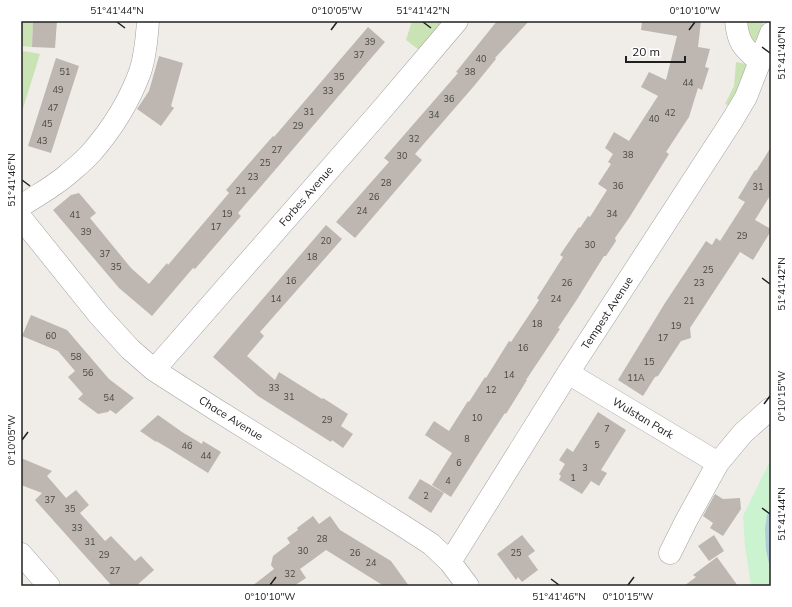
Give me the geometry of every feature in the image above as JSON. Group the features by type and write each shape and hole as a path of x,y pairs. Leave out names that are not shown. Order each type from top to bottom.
{"street":[{"path":"21,206 66,176 91,154 113,126 126,105 140,71 148,21"},
{"name":"Forbes Avenue","path":"154,370 379,113 457,21"},
{"path":"736,21 740,40 747,50 760,62"},
{"name":"Tempest Avenue","path":"450,562 568,373 733,119 746,97 771,33"},
{"name":"Chace Avenue","path":"21,218 99,315 130,349 154,370 431,544 450,562 468,586"},
{"name":"Wulstan Park","path":"568,373 718,463"},
{"path":"670,552 718,463 743,433 770,408"},
{"path":"21,554 49,586"}],"green space":[{"path":"21,21 33,21 32,47 21,46"},
{"path":"412,21 443,21 419,50 406,40"},
{"path":"741,21 764,21 758,38 754,41 748,41"},
{"path":"21,51 40,54 21,115"},
{"path":"736,62 746,64 740,85 729,106 725,104 734,86"},
{"path":"771,463 771,586 751,586 745,546 743,516 768,465"}],"water":[{"path":"771,509 771,573 766,550 765,529 767,515"}],"building":[{"path":"33,21 57,21 55,48 32,47"},
{"path":"497,21 529,21 495,58 496,59 474,86 415,154 422,160 355,238 336,222 389,162 384,158 458,73 456,72"},
{"path":"642,21 701,21 698,47 710,49 705,67 709,68 702,90 698,88 689,117 666,152 669,154 615,238 616,241 606,256 604,256 558,328 560,329 451,497 432,485 452,453 425,435 434,421 449,431 468,401 469,402 485,377 486,378 509,341 511,342 539,300 537,298 563,257 560,255 579,227 580,228 588,216 590,217 607,190 598,184 611,164 608,162 613,154 605,148 614,132 629,141 658,96 641,87 649,72 666,80 677,36 641,30"},
{"path":"368,27 385,42 238,213 241,216 195,269 193,268 152,316 119,288 53,210 71,195 79,193 96,213 90,218 131,268 149,284 167,263 168,265 229,193 226,190 273,136 274,137"},
{"path":"159,56 183,63 171,106 174,108 161,126 137,109 149,91"},
{"path":"56,58 79,66 51,153 28,146"},
{"path":"771,147 771,194 755,220 771,229 771,231 753,260 740,252 690,328 691,338 681,341 643,396 618,380 665,303 706,241 712,245 716,238 720,241 745,202 738,198"},
{"path":"326,225 342,239 260,332 264,336 247,356 275,380 279,372 348,414 341,426 353,434 343,448 258,396 213,357"},
{"path":"31,315 67,330 109,379 134,398 116,414 110,410 108,412 98,414 78,399 83,394 68,377 75,371 58,351 22,336"},
{"path":"598,412 626,430 601,470 607,473 599,486 591,481 582,494 559,480 561,476 559,474 565,464 559,460 567,448 573,452"},
{"path":"158,415 202,444 203,441 221,452 208,473 140,431"},
{"path":"21,458 52,471 47,476 66,498 76,490 89,505 80,513 105,541 111,536 135,561 141,556 154,570 136,586 112,586 35,500 42,493 21,485"},
{"path":"420,479 444,493 431,513 408,498"},
{"path":"715,494 723,499 740,498 741,509 723,536 710,528 713,523 703,516"},
{"path":"313,516 319,524 330,516 340,530 391,561 409,586 384,586 326,550 300,569 306,578 294,586 252,586 274,569 271,565 273,556 290,543 287,538 298,530 297,528"},
{"path":"522,535 535,551 528,556 538,570 522,582 518,577 516,580 497,554"},
{"path":"714,535 724,551 709,561 698,546"},
{"path":"717,557 738,586 684,586 696,577 693,575"}]}
